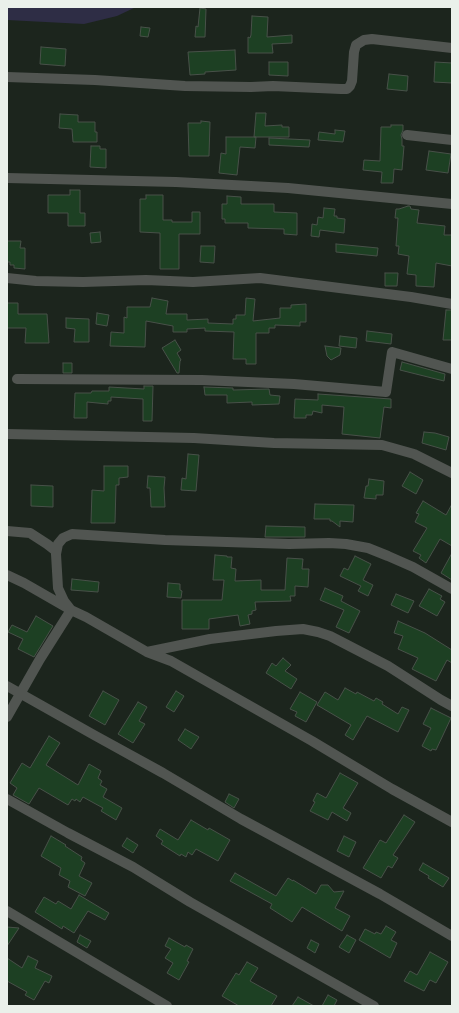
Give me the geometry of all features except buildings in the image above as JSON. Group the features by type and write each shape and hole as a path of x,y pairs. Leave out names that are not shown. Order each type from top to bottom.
{"street":[{"path":"7,77 185,86 273,86 347,89 352,81 354,52 356,45 364,40 372,39 452,48"},
{"path":"408,135 452,140"},
{"path":"7,178 176,182 288,188 452,204"},
{"path":"7,278 36,281 83,282 146,280 193,282 260,278 411,297 452,304"},
{"path":"17,379 202,380 294,384 386,392 392,352 452,369"},
{"path":"7,434 194,438 274,443 382,445 414,454 452,473"},
{"path":"7,531 30,533 48,544 56,551 56,554"},
{"path":"71,610 64,601 58,588 56,554 58,544 63,538 72,534 165,540 289,544 346,544 368,548 388,556 413,567 452,589"},
{"path":"7,575 86,617 147,652 171,661 452,822"},
{"path":"44,595 54,594 58,588"},
{"path":"7,717 71,610"},
{"path":"147,652 210,639 276,631 303,630 318,632 330,636 388,666 452,706"},
{"path":"7,686 163,773 241,819 380,894 452,936"},
{"path":"7,799 133,867 197,906 374,1006"},
{"path":"7,911 167,1006"}],"shaded area":[{"path":"7,7 136,7 117,16 84,24 7,20"}]}
